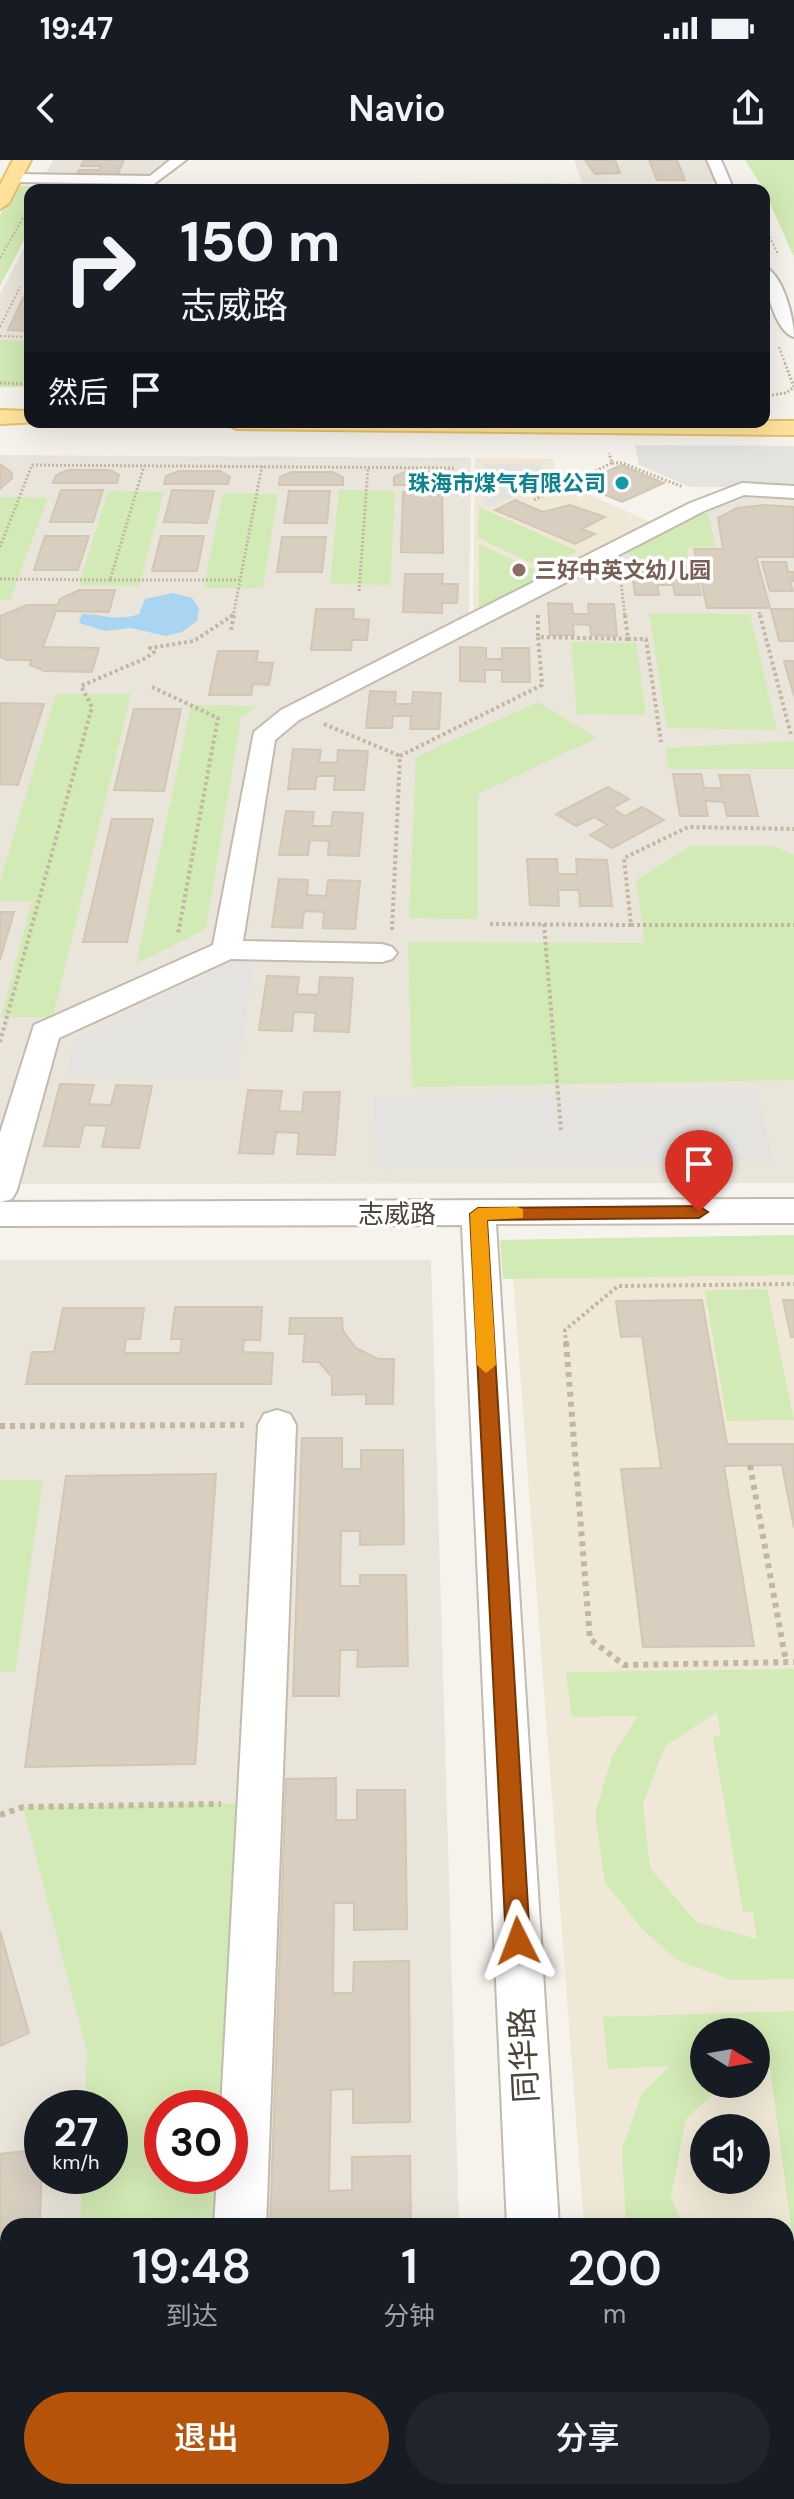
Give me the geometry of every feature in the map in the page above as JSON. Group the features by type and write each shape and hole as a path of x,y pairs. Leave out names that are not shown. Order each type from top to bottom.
{"main road":[{"path":"0,203 22,160"},
{"path":"770,406 793,397"},
{"path":"0,402 24,402"},
{"path":"0,417 24,418"},
{"path":"770,428 794,428"}],"street":[{"path":"14,178 154,180 179,160"},
{"path":"714,160 724,184"},
{"path":"770,284 794,332"},
{"path":"227,950 263,737 290,715 714,500 742,489 794,492"},
{"path":"0,1190 45,1032 227,950 387,941"},
{"name":"志威路","path":"0,1214 794,1211"},
{"name":"同华路","path":"478,1214 533,2218"},
{"path":"240,2218 262,1803 277,1425"}],"path":[{"path":"0,258 24,216"},
{"path":"0,327 20,287"},
{"path":"0,336 24,337"},
{"path":"770,396 793,397 794,383 776,341"},
{"path":"0,383 24,384"},
{"path":"609,453 612,463"},
{"path":"534,500 612,463 622,463 714,500"},
{"path":"0,547 32,465 454,468"},
{"path":"110,580 144,466"},
{"path":"231,630 262,466"},
{"path":"359,591 368,467"},
{"path":"617,548 628,639"},
{"path":"0,579 241,580"},
{"path":"312,719 400,756 542,685 538,610"},
{"path":"759,612 791,735"},
{"path":"0,1042 92,707 81,686 110,670 146,659 154,652 150,648 158,644 194,641 234,615"},
{"path":"524,618 538,619"},
{"path":"538,637 646,639 661,742"},
{"path":"152,687 218,718 178,934"},
{"path":"387,941 400,756"},
{"path":"631,925 624,858 688,827 794,829"},
{"path":"490,924 794,925"},
{"path":"544,924 561,1130"},
{"path":"750,1465 790,1662 624,1665 590,1639 565,1330 618,1286 794,1284"},
{"path":"0,1426 277,1425"},
{"path":"0,1815 23,1807 262,1803"}],"shaded area":[{"path":"53,160 184,160 157,184 40,184"},
{"path":"574,160 710,160 720,182 582,183"},
{"path":"562,183 710,184 562,184"},
{"path":"24,248 24,364 0,363 0,294"},
{"path":"635,445 794,446 794,487 690,487 639,465"},
{"path":"0,455 471,458 469,620 258,735 219,948 39,1029 0,1153"},
{"name":"三好中英文幼儿园","path":"475,458 553,459 556,480 655,524 473,617"},
{"path":"483,464 542,464 544,481 491,507 484,505"},
{"path":"742,497 794,499 794,1183 9,1184 50,1035 223,955 268,737 295,717 722,500"},
{"path":"233,962 254,962 237,1080 65,1076 74,1039"},
{"path":"757,1089 774,1162 375,1169 373,1096"},
{"path":"794,1249 794,2218 583,2218 511,1251"},
{"path":"0,1260 431,1260 459,2218 0,2218"}],"green space":[{"path":"745,160 794,160 794,257 770,203 770,184 760,184"},
{"path":"559,183 559,184 391,184"},
{"path":"17,186 24,186 24,240 0,286 0,215"},
{"path":"0,340 24,341 24,387 0,387"},
{"path":"339,490 395,491 390,585 330,584"},
{"path":"108,491 164,492 139,586 79,585"},
{"path":"223,493 278,494 263,588 203,588"},
{"path":"0,497 48,498 10,600 0,600"},
{"path":"479,507 578,551 544,569 478,538"},
{"path":"697,514 708,514 716,547 687,547 688,561 631,562 629,550"},
{"path":"479,544 547,575 479,608"},
{"path":"649,613 750,614 777,730 667,728"},
{"path":"571,642 636,643 646,715 577,714"},
{"path":"56,694 131,694 53,1017 1,1017 32,901 0,901 0,881"},
{"path":"538,702 597,738 478,794 478,919 409,918 416,757"},
{"path":"191,705 257,706 241,717 206,929 136,964"},
{"path":"794,741 794,769 668,769 666,748"},
{"path":"691,846 773,846 794,855 794,1080 412,1087 408,942 645,943 636,880"},
{"path":"794,1235 794,1275 503,1279 500,1240"},
{"path":"767,1289 794,1420 727,1421 705,1290"},
{"path":"0,1480 43,1480 15,1672 0,1672"},
{"path":"794,1669 794,1979 732,1980 677,1960 641,1928 605,1882 595,1814 613,1754 638,1716 572,1717 566,1672","holes":["717,1712 721,1736 713,1737 743,1912 753,1912 757,1939 696,1922 650,1868 643,1804 665,1746"]},
{"path":"262,1803 247,2090 144,2090 144,2194 242,2194 240,2218 80,2218 81,2194 128,2194 128,2090 86,2090 87,2052 23,1807"},
{"path":"794,2011 794,2218 790,2218 770,2068 770,2018 690,2018 690,2098 709,2098 686,2119 671,2196 680,2218 626,2218 622,2149 642,2093 670,2066 608,2069 603,2017"}],"water":[{"path":"173,593 192,598 199,608 197,621 182,632 166,636 131,628 105,631 79,623 82,614 117,618 139,614 145,599"}],"building":[{"path":"84,160 124,160 116,178 75,178 79,170 99,170 101,166 81,166"},
{"path":"585,160 615,160 620,173 595,174"},
{"path":"649,160 677,160 685,180 657,180"},
{"path":"23,298 24,298 24,331 8,330"},
{"path":"0,464 12,473 12,478 0,489"},
{"name":"珠海市煤气有限公司","path":"621,465 664,483 622,502 579,484"},
{"path":"68,470 110,470 119,475 117,483 53,483 56,475"},
{"path":"179,471 220,471 230,477 228,484 164,484 166,476"},
{"path":"291,472 333,472 343,477 343,485 279,485 280,477"},
{"path":"405,472 446,472 457,478 458,485 394,485 394,477"},
{"path":"61,490 103,490 93,522 50,522"},
{"path":"172,490 214,491 207,523 164,522"},
{"path":"289,491 330,491 327,523 284,523"},
{"path":"403,492 442,492 443,553 401,552"},
{"path":"515,500 543,512 570,505 605,517 582,529 595,534 575,544 495,510"},
{"path":"764,505 794,507 794,557 756,557 770,608 707,608 694,549 723,549 718,518 737,508"},
{"path":"45,536 89,536 78,570 34,570"},
{"path":"161,536 204,536 197,571 152,571"},
{"path":"282,537 326,537 322,572 277,572"},
{"path":"762,562 786,562 788,572 794,572 794,581 790,581 793,591 770,591"},
{"path":"631,565 654,565 656,575 671,575 669,565 694,566 701,595 675,595 673,585 657,585 659,595 635,595"},
{"path":"405,574 443,574 442,584 458,584 457,603 442,603 442,613 403,612"},
{"path":"79,590 115,590 109,612 56,611 43,647 99,648 92,672 44,671 30,665 31,660 0,657 0,616 27,605 58,605 60,599"},
{"path":"548,603 572,604 573,614 589,614 588,604 614,604 617,636 591,635 590,625 573,624 574,635 550,635"},
{"path":"316,609 354,609 353,619 369,620 367,640 352,640 351,650 311,650"},
{"path":"771,609 794,609 794,641 779,641"},
{"path":"460,647 486,648 486,659 502,659 502,648 529,648 530,682 502,682 502,670 485,670 485,682 460,681"},
{"path":"218,651 258,651 256,662 273,663 269,685 253,684 251,695 209,695"},
{"path":"784,661 794,661 794,696"},
{"path":"370,691 396,692 395,704 412,704 413,692 441,693 439,729 410,729 411,716 393,716 392,728 366,728"},
{"path":"0,703 44,704 18,785 0,784"},
{"path":"134,709 181,709 164,791 114,790"},
{"path":"293,749 321,750 319,762 337,763 338,750 368,751 364,790 334,790 335,776 317,776 315,789 288,789"},
{"path":"673,774 701,774 704,788 722,788 719,775 749,775 758,816 727,816 724,802 705,801 708,816 680,816"},
{"path":"608,787 629,799 612,808 625,816 642,807 664,820 612,848 590,835 607,825 594,817 576,826 556,814"},
{"path":"286,811 314,812 312,826 331,826 333,812 363,813 359,856 328,855 329,841 310,840 308,855 279,855"},
{"path":"112,819 153,819 127,942 83,942"},
{"path":"527,859 557,859 558,874 577,874 576,859 607,860 612,906 580,906 579,890 558,890 559,906 530,905"},
{"path":"279,879 308,880 307,895 326,896 328,880 360,881 355,929 323,928 324,912 304,911 302,928 272,927"},
{"path":"0,912 14,912 0,960"},
{"path":"267,976 299,977 297,994 318,995 320,977 353,978 349,1032 314,1031 316,1013 294,1012 292,1031 259,1030"},
{"path":"60,1084 94,1085 89,1104 111,1105 116,1085 152,1086 139,1148 102,1147 107,1126 84,1125 79,1147 44,1146"},
{"path":"248,1090 282,1091 279,1111 302,1112 304,1092 340,1092 335,1155 297,1154 299,1133 276,1132 273,1154 239,1153"},
{"path":"702,1300 727,1444 794,1444 794,1528 782,1465 724,1466 754,1646 643,1647 621,1469 661,1468 642,1336 621,1337 616,1301"},
{"path":"783,1300 794,1300 794,1337 791,1337"},
{"path":"175,1307 262,1307 260,1340 244,1340 243,1352 273,1353 271,1384 26,1384 32,1352 54,1352 63,1308 144,1308 140,1339 126,1339 124,1353 180,1353 182,1339 171,1339"},
{"path":"290,1318 342,1318 343,1331 356,1348 378,1359 394,1359 393,1404 366,1404 366,1394 332,1395 332,1377 319,1362 303,1362 305,1334 289,1334"},
{"path":"302,1438 342,1438 342,1469 361,1469 361,1450 403,1450 404,1544 360,1545 360,1531 341,1531 340,1586 360,1586 360,1575 406,1575 408,1666 357,1667 358,1650 340,1650 339,1696 293,1696"},
{"path":"216,1474 195,1764 25,1767 66,1476"},
{"path":"336,1778 336,1820 357,1820 357,1790 405,1790 407,1929 354,1930 354,1903 334,1903 333,1993 353,1993 354,1962 409,1961 410,2122 353,2123 353,2089 331,2090 329,2191 352,2190 352,2157 410,2156 411,2218 270,2218 286,1779"},
{"path":"0,1931 29,2033 0,2046"},
{"path":"24,2151 24,2194 41,2194 40,2218 0,2218 0,2154"}],"slow traffic":[{"path":"486,1365 478,1214 517,1214"}],"place":[{"name":"珠海市煤气有限公司","path":"622,483"},
{"name":"三好中英文幼儿园","path":"519,570"}],"route":[{"path":"518,1941 478,1214 699,1212"}]}
